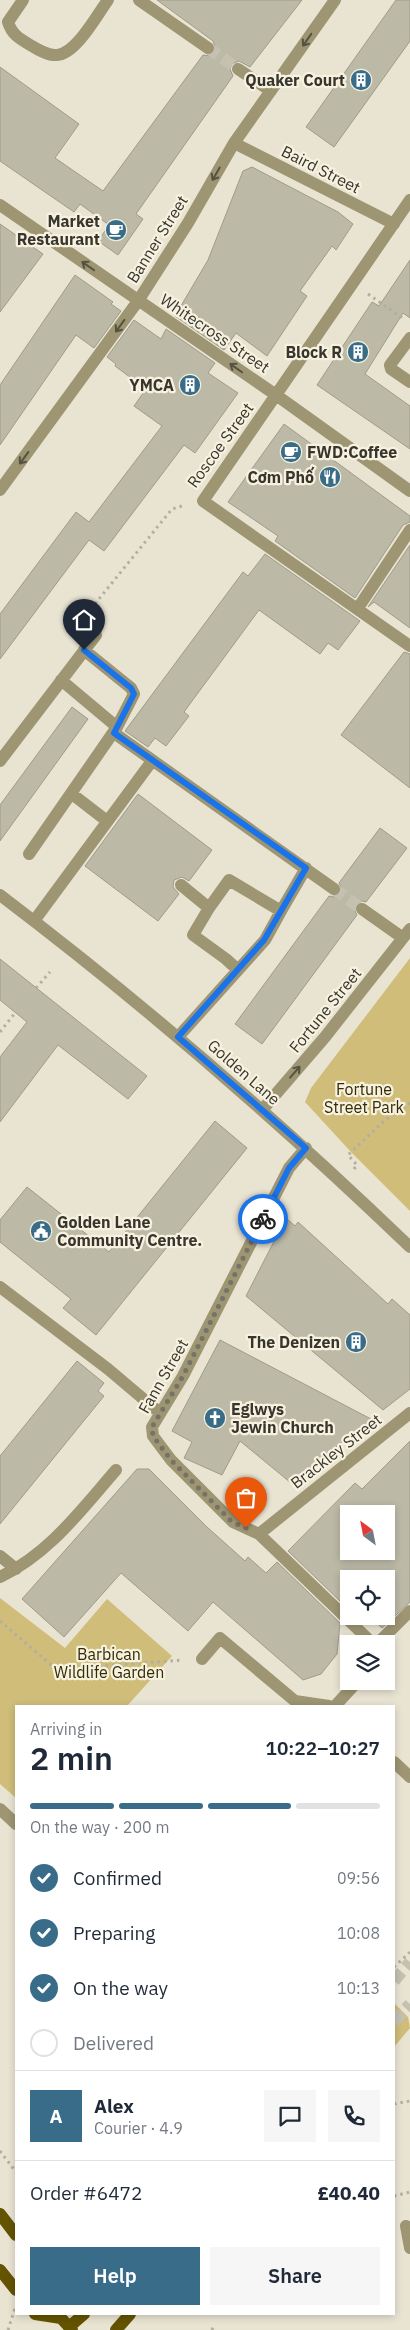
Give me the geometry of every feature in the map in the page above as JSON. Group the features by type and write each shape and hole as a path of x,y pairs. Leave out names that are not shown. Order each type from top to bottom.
{"main road":[{"path":"0,2214 15,2234"},
{"path":"0,2270 15,2289"},
{"path":"39,2315 66,2322 82,2315"},
{"path":"116,2330 129,2315"}],"street":[{"path":"24,0 8,22 11,31 16,37 37,49 56,55 69,51 75,45 108,0"},
{"path":"139,0 208,48"},
{"name":"Banner Street","path":"0,490 138,301 188,223 234,143 335,0"},
{"path":"238,69 271,91"},
{"name":"Baird Street","path":"234,143 394,224"},
{"name":"Roscoe Street","path":"202,501 410,200"},
{"name":"Whitecross Street","path":"0,205 276,395 410,491"},
{"path":"410,338 390,365 391,369 410,382"},
{"path":"202,501 410,646"},
{"path":"358,608 410,530"},
{"path":"0,762 96,635"},
{"path":"29,854 116,730 134,694 131,688 84,650"},
{"path":"61,680 152,761 334,889"},
{"path":"34,920 152,761"},
{"path":"72,794 107,821"},
{"path":"178,1037 264,940 306,868"},
{"path":"238,970 193,935 227,882 231,880 281,911"},
{"path":"181,885 209,908"},
{"name":"Golden Lane","path":"0,895 34,920 178,1037 263,1109 410,1247"},
{"path":"362,909 406,933"},
{"name":"Fortune Street","path":"263,1109 325,1037 406,933"},
{"name":"Fann Street","path":"259,1534 232,1522 171,1460 153,1436 152,1427 183,1376 289,1168 306,1148"},
{"path":"0,1288 108,1369 160,1413"},
{"name":"Brackley Street","path":"259,1534 410,1413"},
{"path":"0,1577 16,1569 58,1538 116,1470"},
{"path":"259,1534 364,1635"},
{"path":"0,1556 16,1569"},
{"path":"386,1635 410,1611"},
{"path":"202,1659 220,1638 293,1704 311,1705"},
{"path":"335,1705 349,1690"},
{"path":"395,1763 410,1777"},
{"path":"0,1810 15,1823"},
{"path":"406,2226 410,2248"}],"path":[{"path":"353,283 410,324"},
{"name":"Roscoe Street","path":"96,635 90,610 172,508 202,501"},
{"path":"36,988 50,972"},
{"path":"0,1032 15,1013"},
{"path":"354,1169 357,1165 348,1155 384,1121 410,1103"},
{"path":"0,1621 56,1669 202,1659"},
{"path":"395,1966 410,1952"},
{"path":"395,2104 410,2101"},
{"path":"0,2150 15,2171"},
{"path":"395,2196 410,2192"},
{"path":"8,2330 15,2308"},
{"path":"212,2330 214,2324"}],"green space":[{"name":"Fortune Street Park","path":"410,958 410,1211 351,1152 305,1102 311,1088"},
{"name":"Barbican Wildlife Garden","path":"0,1598 65,1648 107,1599 172,1656 128,1705 15,1705 15,1797 0,1784"},
{"path":"395,2004 408,2017 410,2028 395,2046"}],"building":[{"path":"157,0 302,0 250,67 239,61 232,64 230,69 233,76 136,214 143,219 118,255 98,241 109,225 80,204 74,212 0,161 0,67 79,124 55,158 103,191 203,55 211,56 216,49 213,41"},
{"name":"Quaker Court","path":"396,0 410,0 410,41 334,147 306,127"},
{"path":"252,167 338,212 353,224 336,250 332,246 300,291 307,296 267,356 236,333 224,350 175,316 208,260 243,171"},
{"path":"0,224 43,254 0,312"},
{"path":"410,260 410,318 403,313 365,374 410,406 410,449 317,385 372,302 379,306"},
{"path":"75,275 113,302 111,304 121,311 94,348 76,335 0,445 0,385"},
{"path":"134,320 161,339 166,329 215,363 208,373 238,393 195,453 184,445 104,551 89,540 0,659 0,614 76,512 89,522 162,426 134,406 146,389 115,366 116,364 107,357"},
{"path":"284,424 410,516 410,522 403,525 355,598 275,541 278,536 228,502"},
{"path":"410,545 410,628 374,602 368,607"},
{"path":"265,554 360,621 338,650 328,643 320,654 259,610 184,712 189,716 166,746 155,738 148,747 125,731 243,572 248,576"},
{"path":"404,652 410,654 410,788 341,735"},
{"path":"72,707 88,719 0,841 0,805"},
{"path":"138,794 212,850 189,881 182,877 174,880 173,887 179,894 158,921 85,866"},
{"path":"380,828 407,848 366,902 362,901 356,904 354,909 357,915 262,1044 235,1024 329,896 334,897 340,894 342,889 339,883"},
{"path":"0,959 147,1076 128,1099 58,1045 0,1122 0,1057 27,1022 0,1000"},
{"path":"215,1121 247,1148 96,1335 63,1308 71,1299 0,1242 0,1220 27,1187 109,1252"},
{"name":"The Denizen","path":"286,1218 295,1226 298,1222 388,1304 392,1299 410,1315 410,1389 383,1410 246,1296"},
{"path":"220,1340 371,1419 291,1483 240,1441 222,1475 184,1458 192,1442 172,1431"},
{"path":"77,1361 104,1383 98,1391 104,1396 0,1524 0,1456"},
{"path":"410,1441 410,1602 395,1616 395,1570 340,1570 340,1601 288,1551 355,1483 362,1489"},
{"path":"137,1469 149,1469 207,1527 245,1561 248,1557 266,1573 277,1562 340,1623 337,1654 321,1674 303,1680 213,1602 188,1631 121,1573 64,1637 22,1599"}],"tunnel":[{"path":"208,48 238,69"},
{"path":"334,889 362,909"},
{"path":"395,1980 410,1962"},
{"path":"395,2021 410,2004"}],"way so far":[{"path":"246,1528 232,1522 171,1460 153,1436 152,1427 183,1376 263,1219"}],"place":[{"name":"Quaker Court","path":"361,80"},
{"name":"Market Restaurant","path":"116,230"},
{"name":"Block R","path":"358,352"},
{"name":"YMCA","path":"190,385"},
{"name":"FWD:Coffee","path":"291,452"},
{"name":"Cơm Phố","path":"330,477"},
{"name":"Golden Lane Community Centre.","path":"41,1231"},
{"name":"The Denizen","path":"356,1342"},
{"name":"Eglwys Jewin Church","path":"215,1418"}],"route":[{"path":"84,650 131,688 134,694 114,733 306,868 264,940 207,1002 178,1037 306,1148 289,1168 263,1219"}]}
